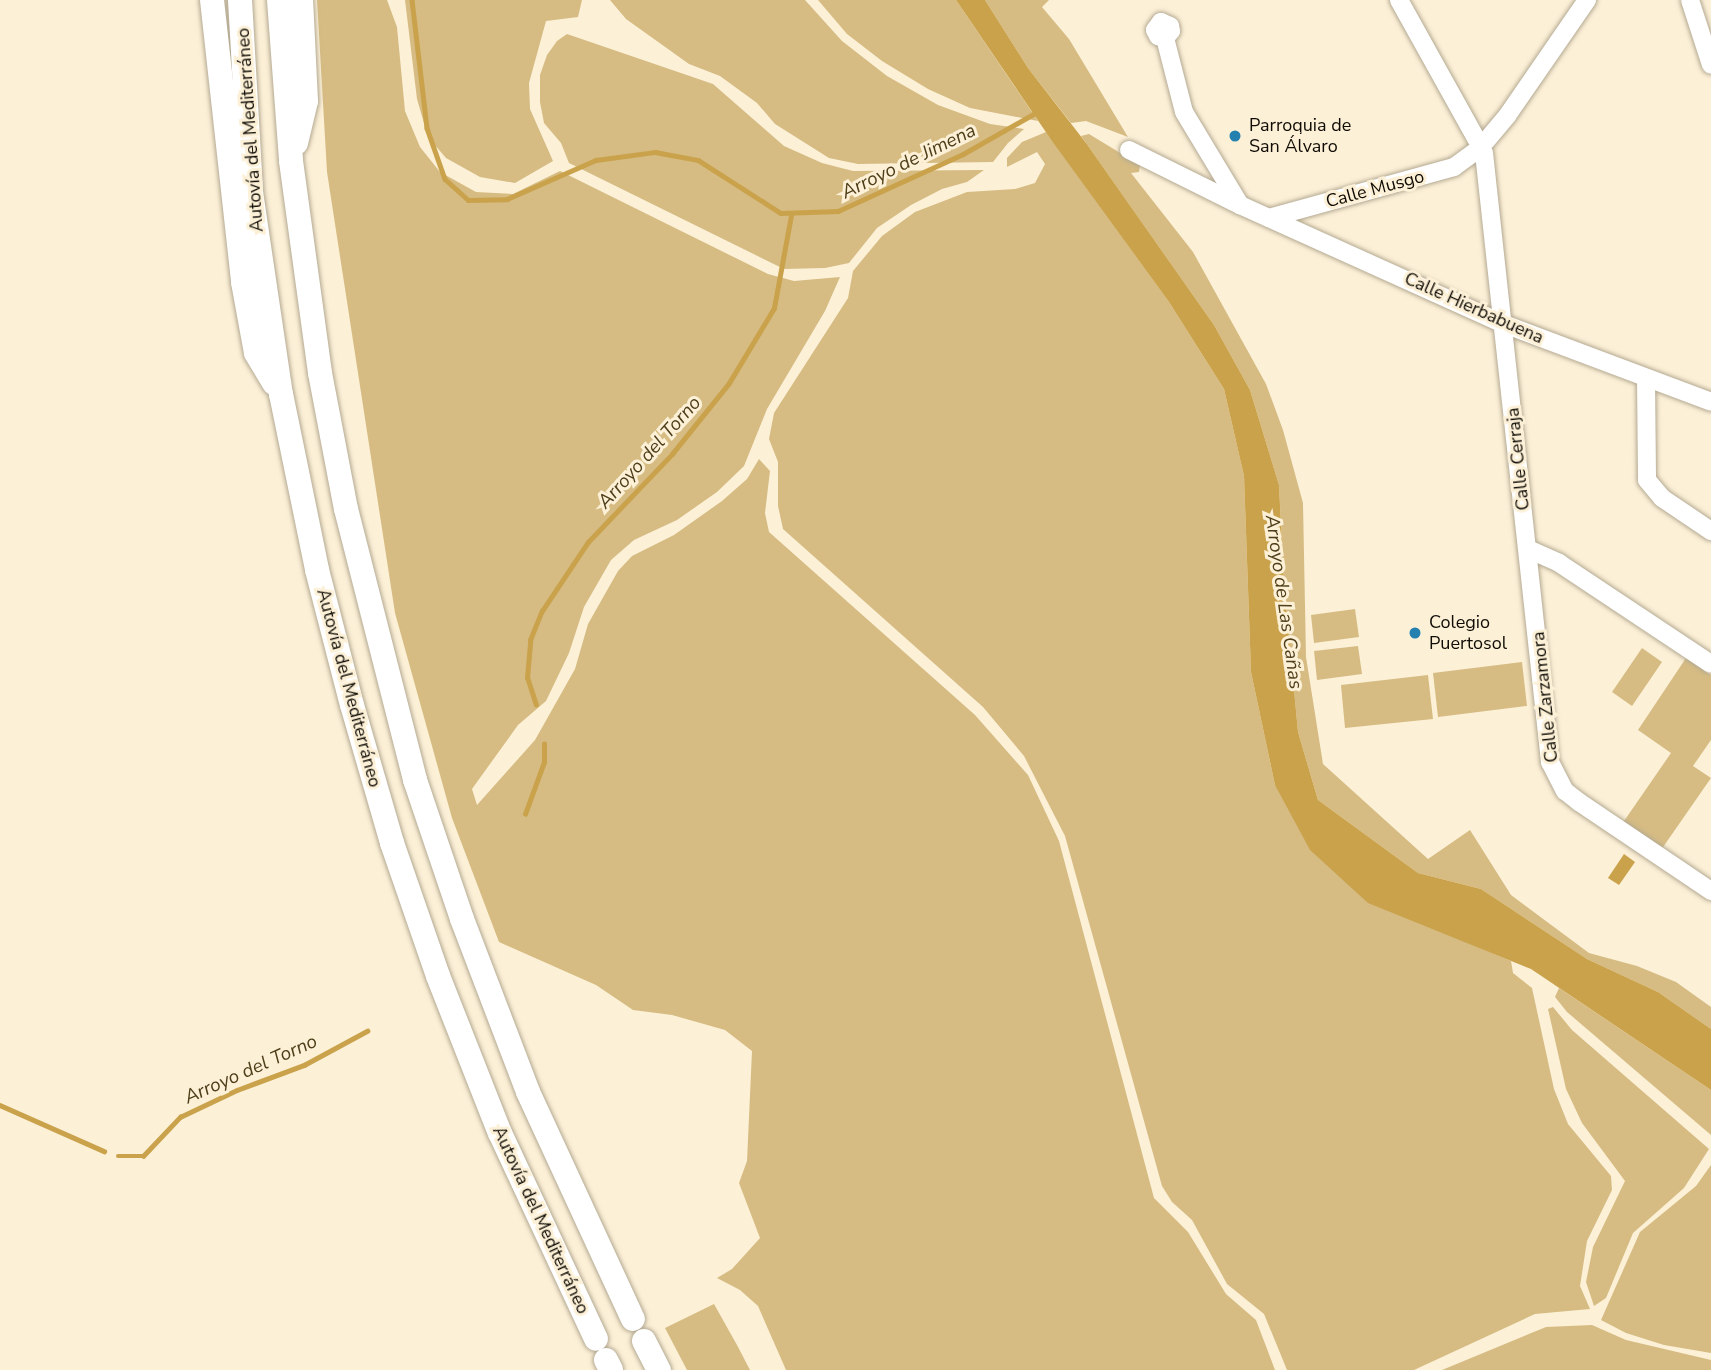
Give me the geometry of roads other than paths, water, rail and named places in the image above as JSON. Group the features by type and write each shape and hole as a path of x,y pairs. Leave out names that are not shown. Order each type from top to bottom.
{"highway":[{"path":"212,0 243,282 256,353 281,394"},
{"name":"Autovía del Mediterráneo","path":"240,0 251,192 281,394 317,570 392,843 438,976 500,1133 604,1356"},
{"path":"279,0 291,160 320,373 346,509 415,780 462,919 528,1092 659,1370"},
{"path":"291,160 306,101 301,0"}],"street":[{"name":"Calle Cerraja","path":"1399,0 1481,146 1504,324 1528,549"},
{"name":"Calle Musgo","path":"1269,218 1454,167 1481,146 1507,116 1587,0"},
{"path":"1690,0 1711,65"},
{"path":"1165,38 1184,111 1240,205"},
{"name":"Calle Hierbabuena","path":"1129,150 1240,205 1504,324 1711,402"},
{"path":"1646,379 1647,480 1662,498 1711,531"},
{"path":"1528,549 1559,563 1711,664"},
{"name":"Calle Zarzamora","path":"1528,549 1550,762 1556,778 1579,802 1711,891"}],"water":[{"name":"Arroyo de Las Cañas","path":"956,0 985,0 1028,68 1086,143 1214,325 1250,390 1279,485 1284,584 1298,732 1318,800 1418,873 1481,889 1587,959 1658,992 1711,1029 1711,1090 1531,969 1368,903 1310,850 1275,785 1251,672 1244,476 1224,389 1169,302 1052,141"},
{"path":"1624,854 1635,862 1619,885 1608,878"}],"waterway":[{"name":"Arroyo de Jimena","path":"412,0 427,128 445,179 468,200 507,199 596,160 655,152 698,160 781,213 838,211 963,154 1037,112"},
{"name":"Arroyo del Torno","path":"536,705 527,678 530,640 542,611 588,542 672,454 729,383 774,308 791,215"},
{"name":"Arroyo del Torno","path":"525,814 544,762 544,744"},
{"name":"Arroyo del Torno","path":"118,1156 143,1156 180,1117 237,1090 304,1065 367,1031"},
{"name":"Arroyo del Torno","path":"0,1105 104,1151"}],"place":[{"name":"Parroquia de San Álvaro","path":"1235,136"},
{"name":"Colegio Puertosol","path":"1415,633"}]}
